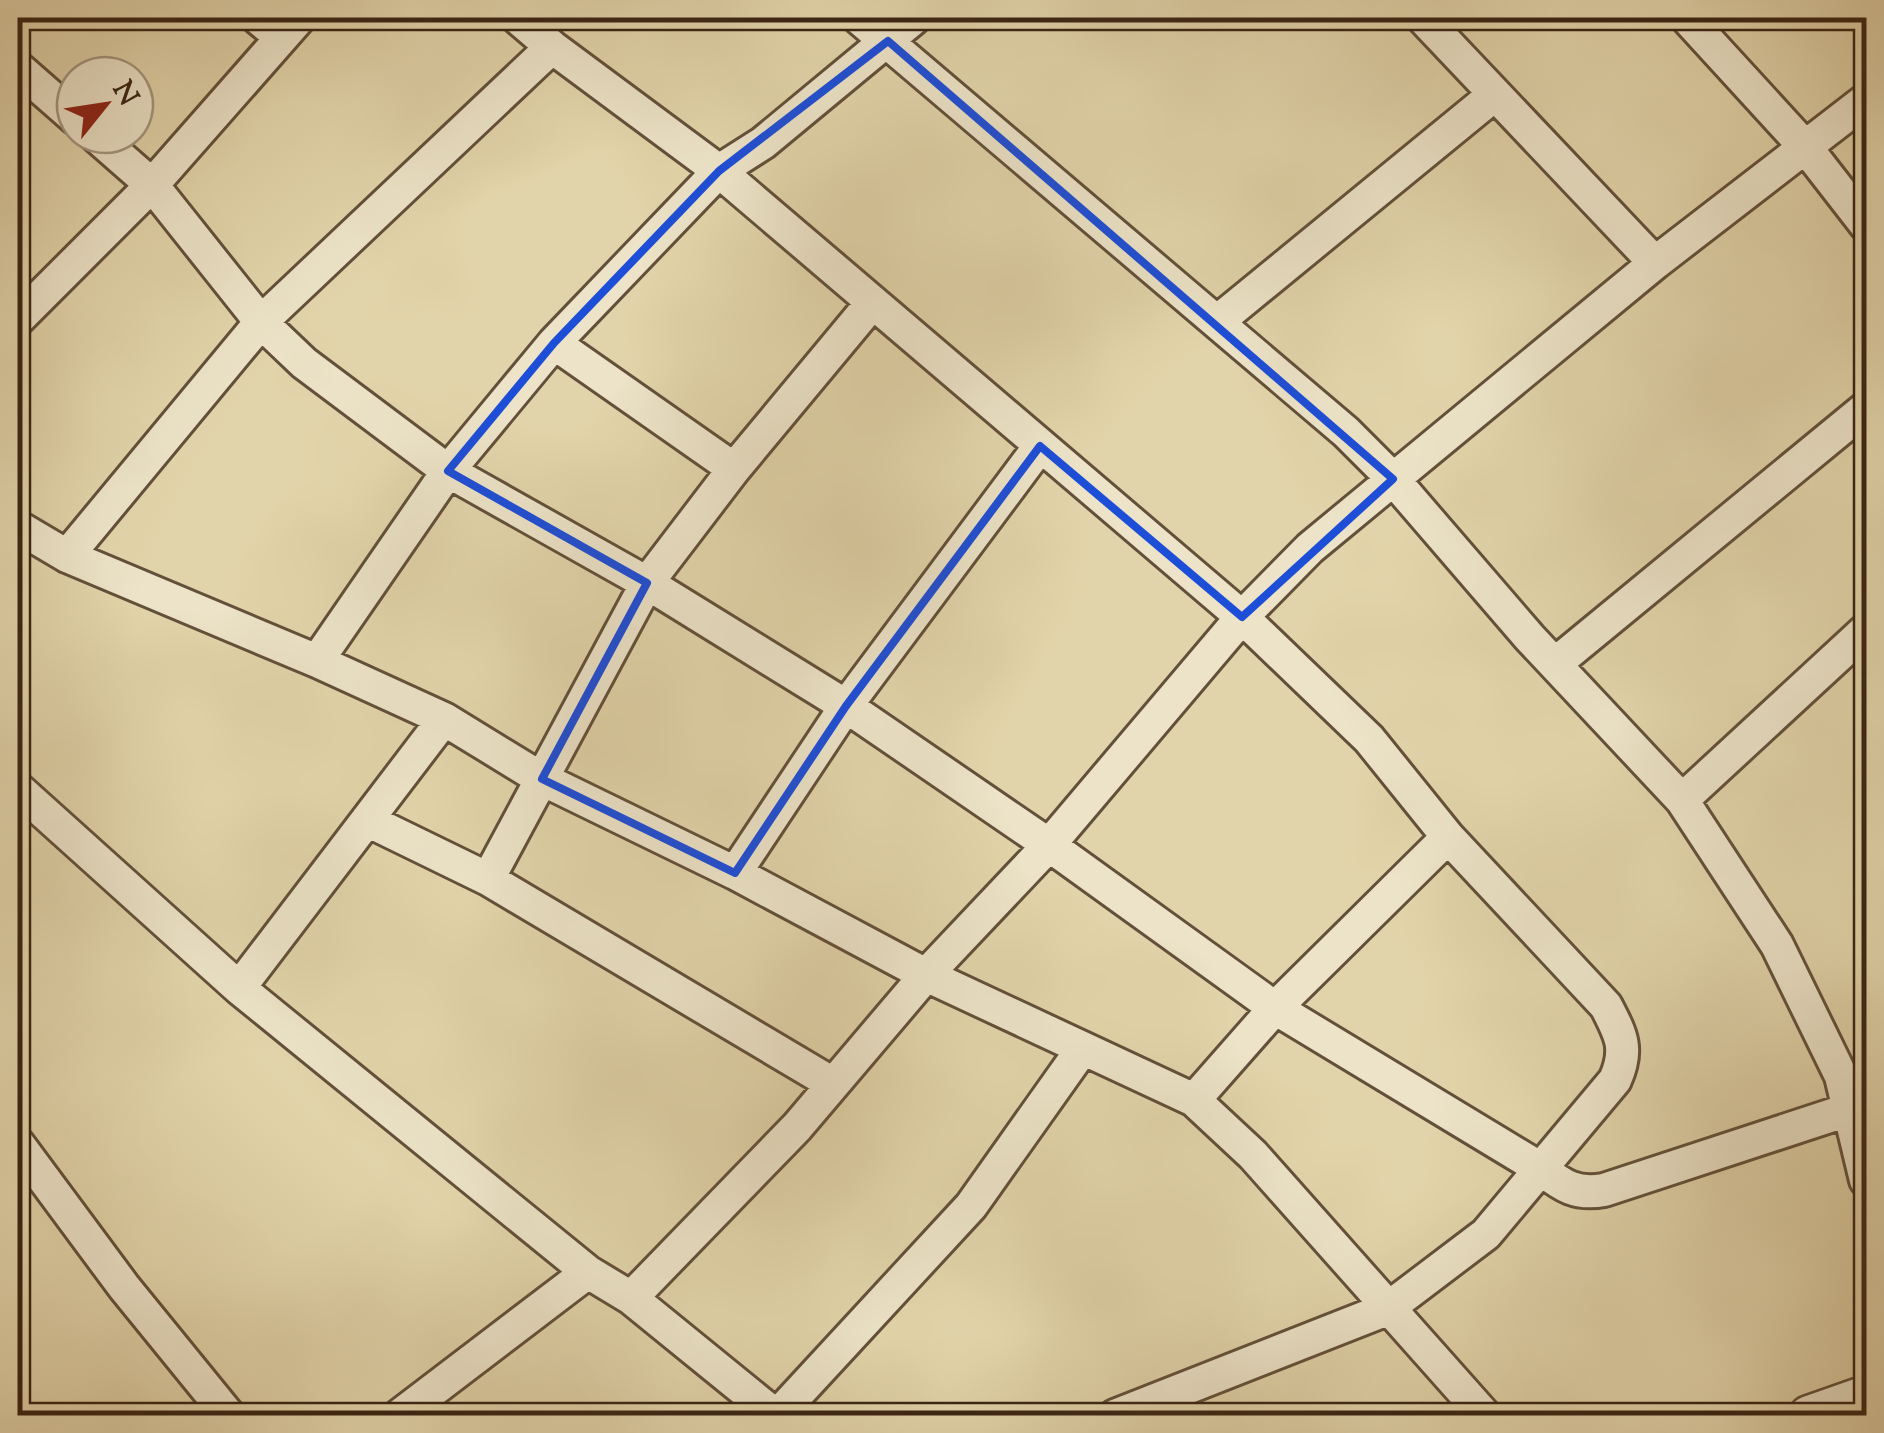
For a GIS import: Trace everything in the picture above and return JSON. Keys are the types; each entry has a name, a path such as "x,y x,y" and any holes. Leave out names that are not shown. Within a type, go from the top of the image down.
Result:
{"street":[{"path":"518,18 718,171 1242,617 1369,739 1448,837 1606,1006 1620,1033 1624,1059 1615,1080 1486,1234 1387,1309 1115,1416"},
{"path":"859,18 1346,432 1393,479 1555,664 1682,800 1778,945 1842,1076 1857,1107 1866,1180"},
{"path":"317,661 448,471 554,343 718,171 763,143 914,18"},
{"path":"1423,18 1655,263"},
{"path":"1687,18 1807,149 1866,224"},
{"path":"18,319 152,185 279,24"},
{"path":"67,556 261,322 552,46"},
{"path":"18,68 55,100"},
{"path":"1216,322 1494,95"},
{"path":"631,1298 797,1127 926,974 1049,845 1242,617 1310,548 1655,263 1866,100"},
{"path":"118,155 152,185 261,322 304,363 448,471 647,584 846,706 1049,845 1274,1008 1567,1188 1583,1194 1604,1190 1857,1107"},
{"path":"488,879 647,584 734,469 872,303"},
{"path":"554,343 734,469"},
{"path":"1555,664 1866,408"},
{"path":"735,873 846,706 1040,446"},
{"path":"18,527 67,556 444,719 542,779 735,873 926,974 1194,1100 1253,1156 1485,1416"},
{"path":"1682,800 1865,635"},
{"path":"238,988 444,719"},
{"path":"18,789 238,988 588,1272 631,1298 777,1416 972,1206 1083,1048"},
{"path":"367,820 488,879 834,1084"},
{"path":"1194,1100 1274,1008 1448,837"},
{"path":"18,1144 124,1286 229,1416"},
{"path":"401,1415 588,1272"},
{"path":"1810,1416 1866,1396"}],"highlighted area":[{"path":"888,41 1393,479 1242,617 1040,446 846,706 735,873 542,779 647,583 448,471 554,343 719,171"}]}
